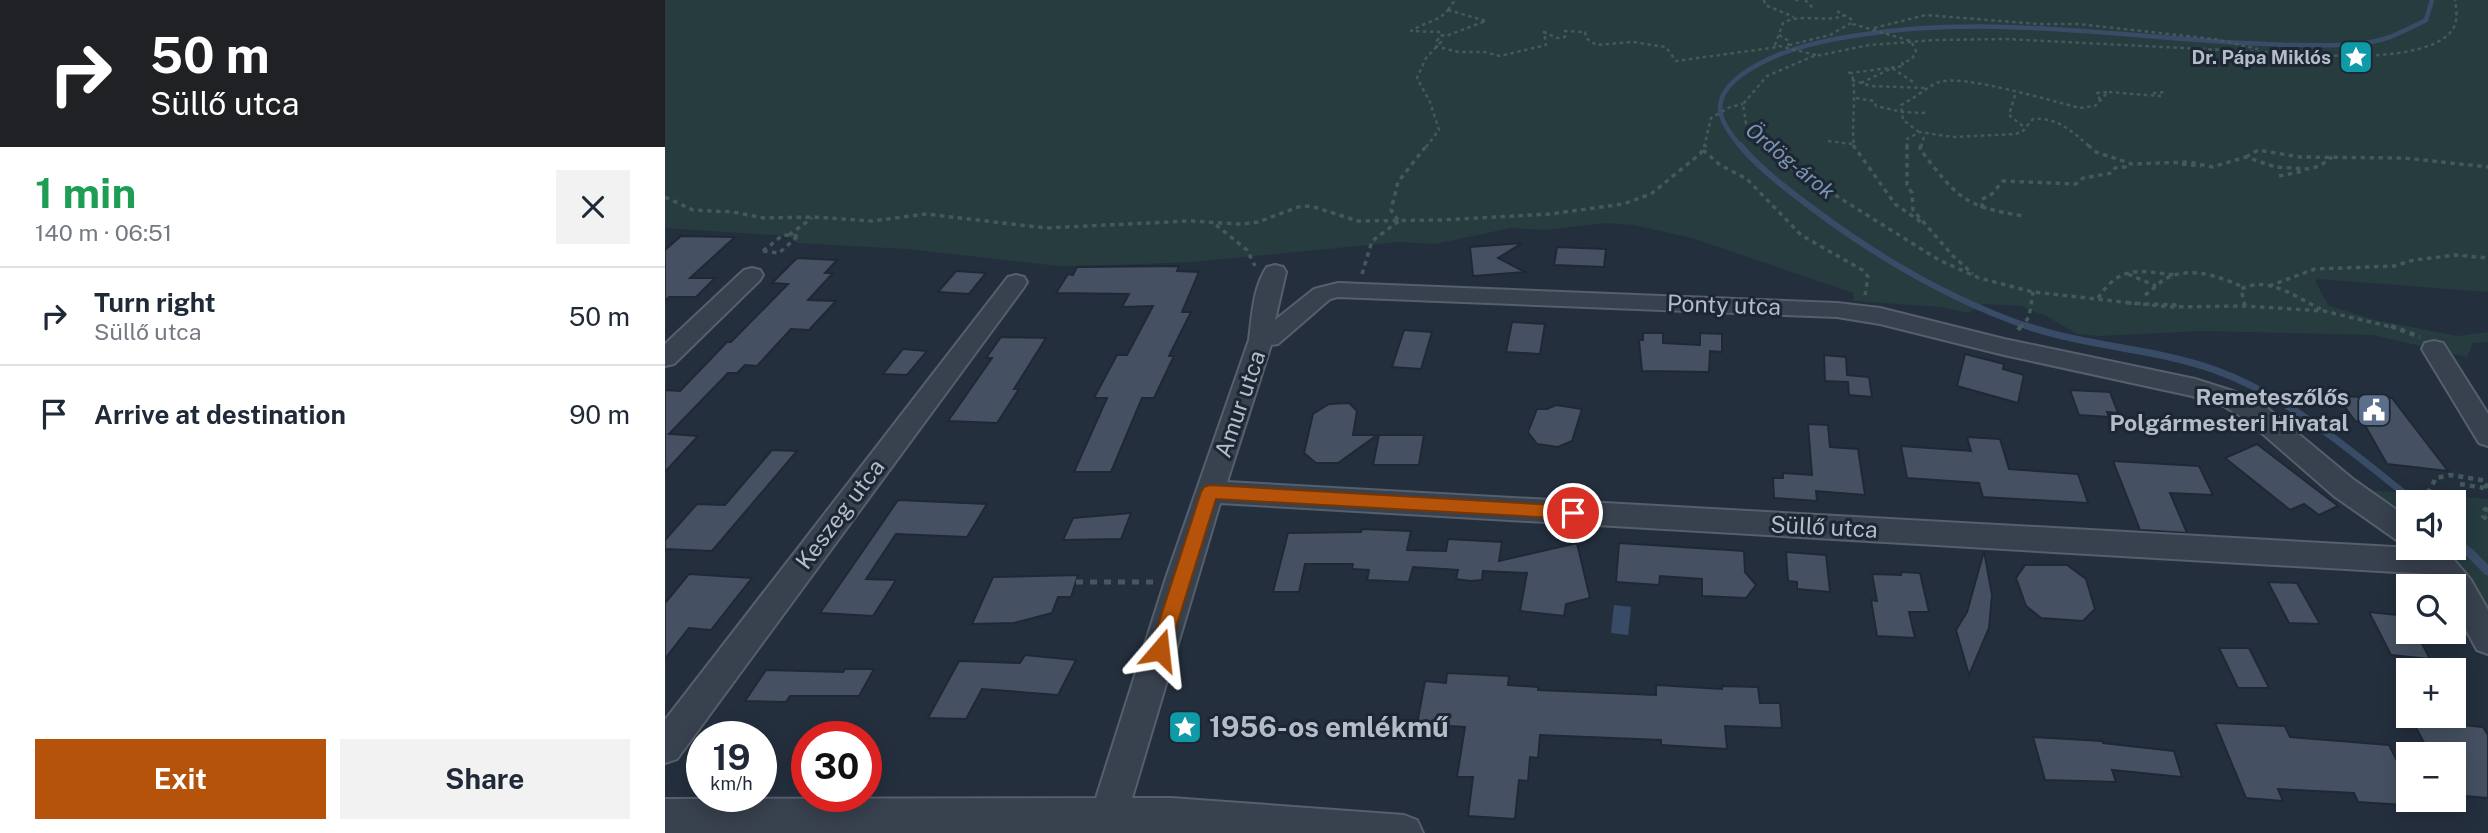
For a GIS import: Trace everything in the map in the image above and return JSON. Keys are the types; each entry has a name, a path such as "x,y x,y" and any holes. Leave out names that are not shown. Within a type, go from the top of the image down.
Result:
{"street":[{"name":"Amur utca","path":"1109,815 1210,492 1261,340 1265,302 1275,272"},
{"path":"665,358 752,275"},
{"name":"Keszeg utca","path":"665,747 1016,282"},
{"name":"Ponty utca","path":"1261,340 1269,338 1322,294 1338,290 1865,313 2004,347 2219,394 2244,406 2314,465 2396,524"},
{"path":"2434,349 2488,436"},
{"name":"Süllő utca","path":"1210,492 2396,553"},
{"path":"2436,560 2460,589 2488,640"},
{"path":"665,817 1171,816 1404,833"}],"path":[{"path":"1441,35 1442,32 1411,30 1425,22 1443,17 1455,0"},
{"path":"1764,0 1765,5 1795,18 1817,21 1845,15"},
{"path":"1805,0 1813,8"},
{"path":"665,197 693,210 733,212 764,219 813,217 872,220 926,214 1046,228 1189,221 1243,224 1311,206 1358,220 1550,214 1623,204 1644,198 1660,188 1703,150 1708,139 1711,118 1730,107 1742,104 1753,88 1774,73 1817,56 1846,49 1911,41 1997,38 2368,57 2410,50 2438,41 2449,33 2456,16 2455,0"},
{"path":"1399,220 1391,210 1396,185 1439,130 1430,102 1417,78 1419,68 1434,46 1441,42 1437,41 1441,35 1486,21 1446,10"},
{"path":"1837,11 1851,19 1851,23"},
{"path":"1874,28 1926,15 2038,24 2050,21 2082,27 2104,26 2119,30 2214,39 2269,51"},
{"path":"1778,47 1775,42 1784,20 1795,18"},
{"path":"1785,49 1789,44 1812,37 1835,35 1851,23 1911,41 1916,51 1915,56 1903,62 1904,66 1850,73 1855,83 1856,98 1851,144"},
{"path":"1434,46 1458,52 1484,52 1500,56 1546,45 1544,32 1557,38 1565,37 1565,31 1585,33 1586,38 1596,45 1633,42 1666,47 1676,61 1778,47 1817,56"},
{"path":"1779,35 1788,39 1789,44"},
{"path":"1855,83 1892,68"},
{"path":"1892,68 1917,84 1929,88"},
{"path":"1923,133 1903,120 1901,105 1945,81 1975,84 2080,108 2091,108 2108,92"},
{"path":"1855,83 1869,87 1917,84"},
{"path":"2149,94 2166,92"},
{"path":"2100,100 2097,93 2161,96"},
{"path":"2015,95 2009,115 2024,127"},
{"path":"1856,98 1874,101 1881,108 1925,113"},
{"path":"2014,102 2032,98"},
{"path":"1742,104 1746,124 1766,152 1885,224 1938,260 1979,278 2032,292 2119,301 2141,307 2164,303 2192,308 2245,306 2333,312"},
{"path":"1921,222 1912,207 1912,193 1907,185 1907,139 1923,133 1952,136 2015,135 2022,132 2033,118 2046,118 2069,128 2098,153 2125,163 2214,167 2232,159 2246,157 2258,150 2300,157 2404,158 2488,167"},
{"path":"1920,149 1923,133"},
{"path":"1828,141 1851,144 1870,162 1878,185 1887,198 1935,233 1953,256 1979,278"},
{"path":"1907,147 1920,149 1955,195 1982,208 2024,216"},
{"path":"1703,150 1720,164 1747,179 1801,236 1864,271 1868,277 1865,313"},
{"path":"2246,157 2275,167 2308,169"},
{"path":"2279,176 2319,167 2332,157"},
{"path":"1982,208 1982,199 1990,195 2003,181 2076,184 2083,178 2112,173 2115,168 2125,167 2125,163"},
{"path":"789,235 798,236 779,253 763,251 813,217"},
{"path":"1363,292 1361,281 1372,241 1399,220"},
{"path":"1216,224 1247,250 1255,266 1245,299 1265,302"},
{"path":"1232,238 1231,232 1243,224"},
{"path":"2097,299 2110,280 2143,270 2176,275 2204,274 2243,287 2269,286 2315,269 2394,266 2413,260 2456,255 2488,258"},
{"path":"2128,274 2156,286"},
{"path":"2145,295 2176,275"},
{"path":"2269,286 2333,312 2409,331 2434,349"},
{"path":"2243,287 2240,292 2245,306"},
{"path":"2021,327 2027,321 2032,308 2032,292"},
{"path":"2428,490 2432,482 2442,476 2461,476 2487,486"},
{"path":"2461,485 2487,486"},
{"path":"2487,509 2483,516 2488,521"},
{"path":"1076,582 1125,583"}],"green space":[{"path":"665,0 2488,0 2488,292 2318,279 2315,281 2329,306 2375,320 2457,336 2488,332 2488,342 2473,343 2467,357 2373,335 2202,331 2100,336 2077,334 2046,316 2021,306 1984,304 1968,313 1941,307 1854,301 1853,293 1692,238 1634,225 1605,223 1545,230 1510,228 1436,244 1399,242 1193,262 1059,266 907,249 797,243 789,236 665,228"},
{"path":"2368,490 2396,492 2396,511"},
{"path":"2466,497 2488,499 2488,609 2457,560 2466,560"}],"water":[{"path":"1614,605 1631,607 1628,635 1611,633"}],"building":[{"path":"681,236 735,237 690,278 715,278 696,297 669,297 665,301 665,250"},
{"path":"1522,243 1498,258 1525,272 1473,276 1470,247"},
{"path":"1557,247 1606,249 1604,267 1554,265"},
{"path":"797,258 837,260 825,273 833,273 808,300 836,301 809,330 791,329 757,366 745,365 737,373 728,373 669,434 698,436 665,472 665,390 680,391 727,342 731,342 788,284 772,283"},
{"path":"1179,266 1177,271 1199,272 1182,312 1191,312 1169,356 1174,356 1154,398 1142,398 1111,472 1074,472 1107,398 1094,398 1117,355 1127,355 1153,306 1122,307 1129,294 1056,293 1068,274 1073,275 1077,267"},
{"path":"956,271 986,273 969,294 938,292"},
{"path":"1512,322 1545,324 1540,354 1506,352"},
{"path":"1404,330 1432,332 1421,369 1392,367"},
{"path":"1643,333 1663,333 1663,343 1700,345 1700,333 1722,334 1722,352 1710,351 1709,372 1642,371 1639,340 1643,340"},
{"path":"1001,337 1046,338 1014,389 1019,389 997,423 948,421 992,358 986,358"},
{"path":"903,349 927,351 907,375 883,374"},
{"path":"1965,354 2004,364 2003,369 2024,375 2018,403 1957,386"},
{"path":"1824,355 1846,357 1847,375 1869,377 1872,397 1849,395 1848,382 1825,381"},
{"path":"2070,390 2110,392 2118,413 2107,412 2109,417 2079,415"},
{"path":"2337,396 2392,398 2448,471 2387,464 2363,422 2355,421"},
{"path":"1349,403 1357,411 1353,435 1377,435 1338,463 1316,463 1304,453 1313,414 1329,404"},
{"path":"1556,405 1582,409 1572,441 1558,447 1537,444 1528,432 1537,409"},
{"path":"1808,424 1828,425 1830,447 1858,449 1865,495 1816,491 1817,501 1774,498 1773,478 1783,478 1783,473 1812,475"},
{"path":"1379,435 1424,435 1419,465 1373,465"},
{"path":"1967,437 2000,439 2009,469 2078,474 2088,503 1983,497 1979,483 1907,478 1901,446 1971,451"},
{"path":"2257,444 2338,506 2319,515 2304,504 2290,510 2225,458"},
{"path":"772,450 797,451 712,551 665,549 665,540 697,504 725,505"},
{"path":"2113,461 2199,466 2213,495 2170,493 2187,533 2140,530"},
{"path":"898,500 987,504 967,537 896,534 866,579 896,580 873,616 820,613"},
{"path":"1131,513 1121,539 1063,540 1073,518"},
{"path":"1362,529 1411,531 1407,550 1446,551 1448,539 1502,542 1499,561 1577,543 1590,598 1566,604 1564,616 1520,611 1527,573 1483,571 1482,580 1470,581 1456,579 1458,570 1413,567 1409,582 1367,580 1369,570 1352,569 1353,564 1305,564 1299,592 1273,592 1288,533 1361,532"},
{"path":"1619,543 1744,551 1745,572 1756,585 1746,598 1702,596 1702,579 1660,576 1659,585 1616,582"},
{"path":"1984,551 1992,595 1989,628 1969,675 1956,630 1967,612"},
{"path":"1786,552 1826,555 1830,592 1797,589 1797,582 1788,581"},
{"path":"2025,565 2067,565 2086,579 2095,609 2083,621 2041,618 2026,606 2016,578"},
{"path":"1901,572 1920,573 1929,612 1909,612 1915,638 1877,636 1871,600 1877,601 1872,574 1901,575"},
{"path":"689,574 752,578 711,630 689,628 665,659 665,603"},
{"path":"1078,575 1071,597 1058,597 1052,613 1014,623 972,624 993,577"},
{"path":"2268,582 2297,583 2320,624 2289,623"},
{"path":"2369,612 2396,615 2396,644 2422,644 2429,658 2391,655"},
{"path":"2219,648 2249,648 2269,688 2238,688"},
{"path":"1025,655 1076,660 1058,695 982,689 966,719 928,718 959,661 1020,663"},
{"path":"845,669 874,669 859,696 790,696 786,702 745,701 766,670 843,672"},
{"path":"1447,673 1509,676 1508,685 1538,687 1538,690 1656,695 1656,685 1722,689 1722,686 1758,687 1760,703 1780,703 1782,728 1725,726 1727,749 1661,745 1661,740 1540,735 1538,758 1530,757 1528,781 1519,780 1515,819 1468,816 1473,777 1457,777 1465,727 1417,724 1425,681 1446,683"},
{"path":"2215,723 2285,726 2290,737 2389,745 2396,759 2396,804 2358,802 2354,793 2278,789 2283,801 2246,798"},
{"path":"2483,727 2488,735 2488,798 2466,796 2466,742 2424,742 2416,728"},
{"path":"2033,737 2102,741 2174,751 2182,777 2112,770 2116,782 2045,780"}],"waterway":[{"name":"Ördög-árok","path":"1741,147 1727,128 1720,111 1720,103 1730,85 1767,60 1828,40 1919,28 1980,27 2040,28 2220,42 2341,45 2366,43 2404,31 2426,20 2432,0"},
{"name":"Ördög-árok","path":"1740,145 1793,194 1890,261 1945,292 2032,328"},
{"name":"Ördög-árok","path":"2027,326 2074,339 2192,363 2243,381 2320,428 2400,490"},
{"name":"Ördög-árok","path":"2466,549 2488,571"}],"place":[{"name":"Dr. Pápa Miklós","path":"2356,57"},
{"name":"Remeteszőlős Polgármesteri Hivatal","path":"2374,410"},
{"name":"1956-os emlékmű","path":"1185,727"}],"route":[{"path":"1160,650 1210,492 1573,513"}]}
